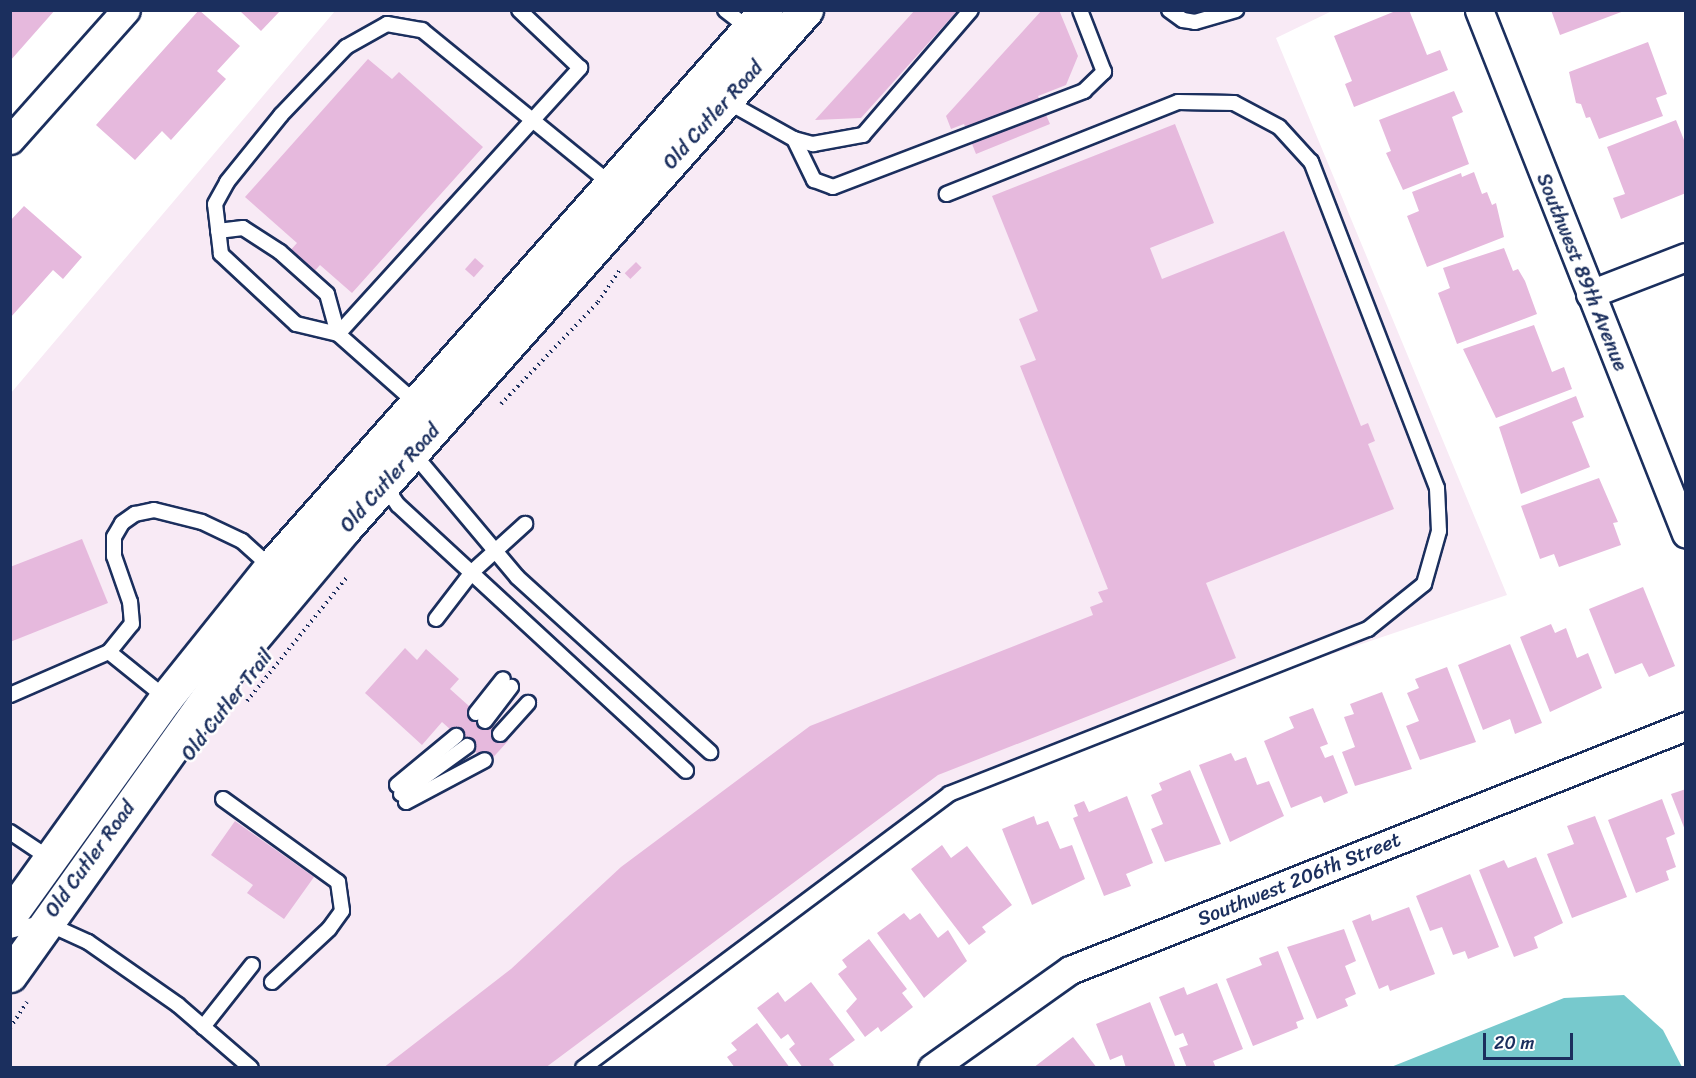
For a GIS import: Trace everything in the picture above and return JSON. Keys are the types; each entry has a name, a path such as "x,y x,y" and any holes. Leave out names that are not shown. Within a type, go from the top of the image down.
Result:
{"main road":[{"name":"Old Cutler Road","path":"10,975 44,922 235,659 344,529 413,453 622,194 714,90 753,25 807,10"},
{"name":"Old Cutler Road","path":"13,910 166,698 271,567 416,403 622,194"},
{"path":"385,486 381,472 395,447 394,427"},
{"path":"166,698 192,718"}],"street":[{"path":"10,140 126,10"},
{"name":"Southwest 89th Avenue","path":"1479,10 1686,534"},
{"path":"1590,294 1686,257"},
{"name":"Southwest 206th Street","path":"932,1068 1022,1000 1070,970 1686,726"}],"lane":[{"path":"338,334 531,118 580,68 519,10"},
{"path":"714,90 794,139 813,144 863,135 970,10"},
{"path":"794,139 814,180 833,187 1084,91 1104,72 1080,10"},
{"path":"1169,10 1184,20 1195,22 1236,10"},
{"path":"416,403 338,334 296,324 221,254 215,204 227,182 281,115 346,47 387,24 422,30 622,194"},
{"path":"583,1068 949,794 1368,630 1424,584 1439,531 1437,488 1311,162 1279,127 1234,103 1178,102 947,194"},
{"path":"218,231 243,228 280,252 327,294 338,334"},
{"path":"413,453 517,577 710,752"},
{"path":"385,486 398,505 686,771"},
{"path":"10,695 109,652 132,624 129,603 114,556 114,537 122,523 135,514 154,510 202,522 242,541 271,567"},
{"path":"436,619 472,572 525,524"},
{"path":"109,652 166,698"},
{"path":"481,717 507,683"},
{"path":"500,734 528,703"},
{"path":"401,794 456,736"},
{"path":"401,794 467,746"},
{"path":"401,794 484,760"},
{"path":"222,799 330,873 340,891 342,911 329,929 272,982"},
{"path":"10,832 50,858"},
{"path":"13,910 88,942 203,1027 251,1068"},
{"path":"203,1027 252,965"}],"path":[{"name":"Old Cutler Trail","path":"242,708 344,584 354,565"}],"shaded area":[{"path":"335,11 1332,11 1276,38 1507,595 952,782 570,1067 11,1068 11,393"}],"water":[{"path":"1624,995 1663,1030 1682,1067 1391,1067 1564,998"}],"building":[{"path":"10,10 55,10 10,61"},
{"path":"199,10 240,46 217,71 226,79 171,140 162,131 135,160 96,125"},
{"path":"239,10 281,10 261,31"},
{"path":"915,10 958,10 861,118 815,120"},
{"path":"1042,10 1059,10 1078,56 1066,85 1038,96 1050,124 976,154 964,124 951,129 946,116"},
{"path":"1398,10 1409,10 1427,55 1440,50 1448,70 1354,107 1345,84 1352,81 1334,36"},
{"path":"1551,10 1624,10 1624,11 1560,35"},
{"path":"1648,42 1667,94 1656,98 1663,116 1599,139 1590,117 1586,118 1581,104 1576,103 1569,72"},
{"path":"368,59 392,79 399,72 483,147 352,293 320,265 303,284 279,263 297,243 245,197"},
{"path":"1454,91 1463,112 1452,117 1469,164 1403,190 1386,153 1391,151 1379,120"},
{"path":"1676,120 1686,145 1686,193 1621,219 1613,198 1625,194 1607,147"},
{"path":"1175,124 1214,223 1150,248 1162,279 1284,231 1361,426 1368,423 1375,441 1368,444 1394,509 1206,583 1236,658 938,775 545,1068 383,1068 511,969 621,867 810,726 1093,615 1090,607 1103,602 1098,592 1108,589 1020,366 1036,360 1019,319 1038,311 992,196"},
{"path":"1474,172 1482,194 1487,192 1492,205 1496,203 1504,237 1427,267 1407,216 1419,211 1412,192 1461,173 1462,177"},
{"path":"24,206 82,257 63,279 53,270 10,318 10,221"},
{"path":"1504,248 1513,271 1518,269 1525,281 1537,314 1457,344 1438,293 1450,288 1443,268"},
{"path":"475,258 484,266 474,277 465,269"},
{"path":"636,262 642,268 630,279 625,273"},
{"path":"1534,325 1552,372 1564,367 1572,389 1496,418 1463,349"},
{"path":"1576,396 1584,417 1572,422 1590,467 1521,494 1499,427"},
{"path":"1599,478 1618,522 1613,523 1621,545 1559,567 1554,554 1540,559 1521,506"},
{"path":"82,539 108,603 10,642 10,567"},
{"path":"1643,587 1675,666 1649,677 1642,663 1615,674 1589,609"},
{"path":"1551,624 1555,633 1566,628 1577,658 1588,653 1602,688 1550,712 1520,637"},
{"path":"1510,644 1542,723 1515,734 1510,719 1483,730 1458,665"},
{"path":"405,648 417,660 426,649 459,679 450,689 508,741 488,763 442,722 422,745 365,693"},
{"path":"1447,667 1476,742 1420,760 1406,726 1419,721 1407,693 1419,688 1415,679"},
{"path":"1382,692 1412,769 1355,786 1342,752 1355,747 1344,717 1354,714 1350,704"},
{"path":"1313,708 1328,744 1320,747 1325,758 1333,755 1348,793 1324,803 1321,796 1291,808 1264,741 1294,728 1289,717"},
{"path":"1231,753 1235,761 1246,757 1257,785 1269,781 1284,816 1230,842 1199,765"},
{"path":"1190,770 1221,844 1165,862 1151,829 1163,824 1151,795 1162,790 1159,783"},
{"path":"1686,789 1686,830 1685,830 1671,794"},
{"path":"1127,796 1153,863 1126,874 1131,886 1104,896 1073,818 1078,816 1074,805 1084,801 1089,812"},
{"path":"1662,799 1675,834 1666,838 1676,867 1666,871 1669,880 1636,893 1608,820"},
{"path":"1034,816 1037,825 1048,821 1060,849 1072,845 1085,879 1032,905 1002,829"},
{"path":"1595,816 1627,897 1572,918 1547,854 1574,844 1567,826"},
{"path":"235,821 314,877 284,919 247,893 253,885 211,855"},
{"path":"942,845 951,858 967,846 1012,905 982,927 986,932 969,945 911,869"},
{"path":"1536,857 1563,923 1534,937 1538,948 1514,957 1479,870 1504,860 1508,868"},
{"path":"1470,874 1499,947 1468,959 1465,951 1453,955 1442,927 1430,931 1416,896"},
{"path":"1409,907 1435,974 1390,991 1388,985 1379,989 1352,921 1370,914 1372,921"},
{"path":"904,913 910,920 920,913 938,938 948,930 967,961 924,998 877,933"},
{"path":"1344,929 1356,961 1345,966 1356,994 1345,999 1348,1006 1317,1019 1287,947"},
{"path":"869,939 907,989 902,993 913,1007 881,1032 878,1027 865,1037 846,1011 857,999 838,974 847,967 842,960"},
{"path":"1278,951 1304,1019 1296,1022 1298,1028 1253,1046 1226,979 1262,965 1259,958"},
{"path":"811,982 855,1040 829,1059 834,1065 831,1068 803,1068 789,1049 795,1044 788,1034 781,1039 757,1008 778,992 785,1002"},
{"path":"1217,983 1243,1049 1213,1061 1216,1068 1187,1068 1179,1048 1188,1045 1183,1033 1175,1036 1159,997 1184,987 1187,995"},
{"path":"1150,1002 1176,1068 1126,1068 1122,1055 1110,1060 1096,1024"},
{"path":"757,1023 790,1068 735,1068 727,1057 737,1050 731,1043"},
{"path":"1073,1037 1097,1068 1033,1068"}]}
